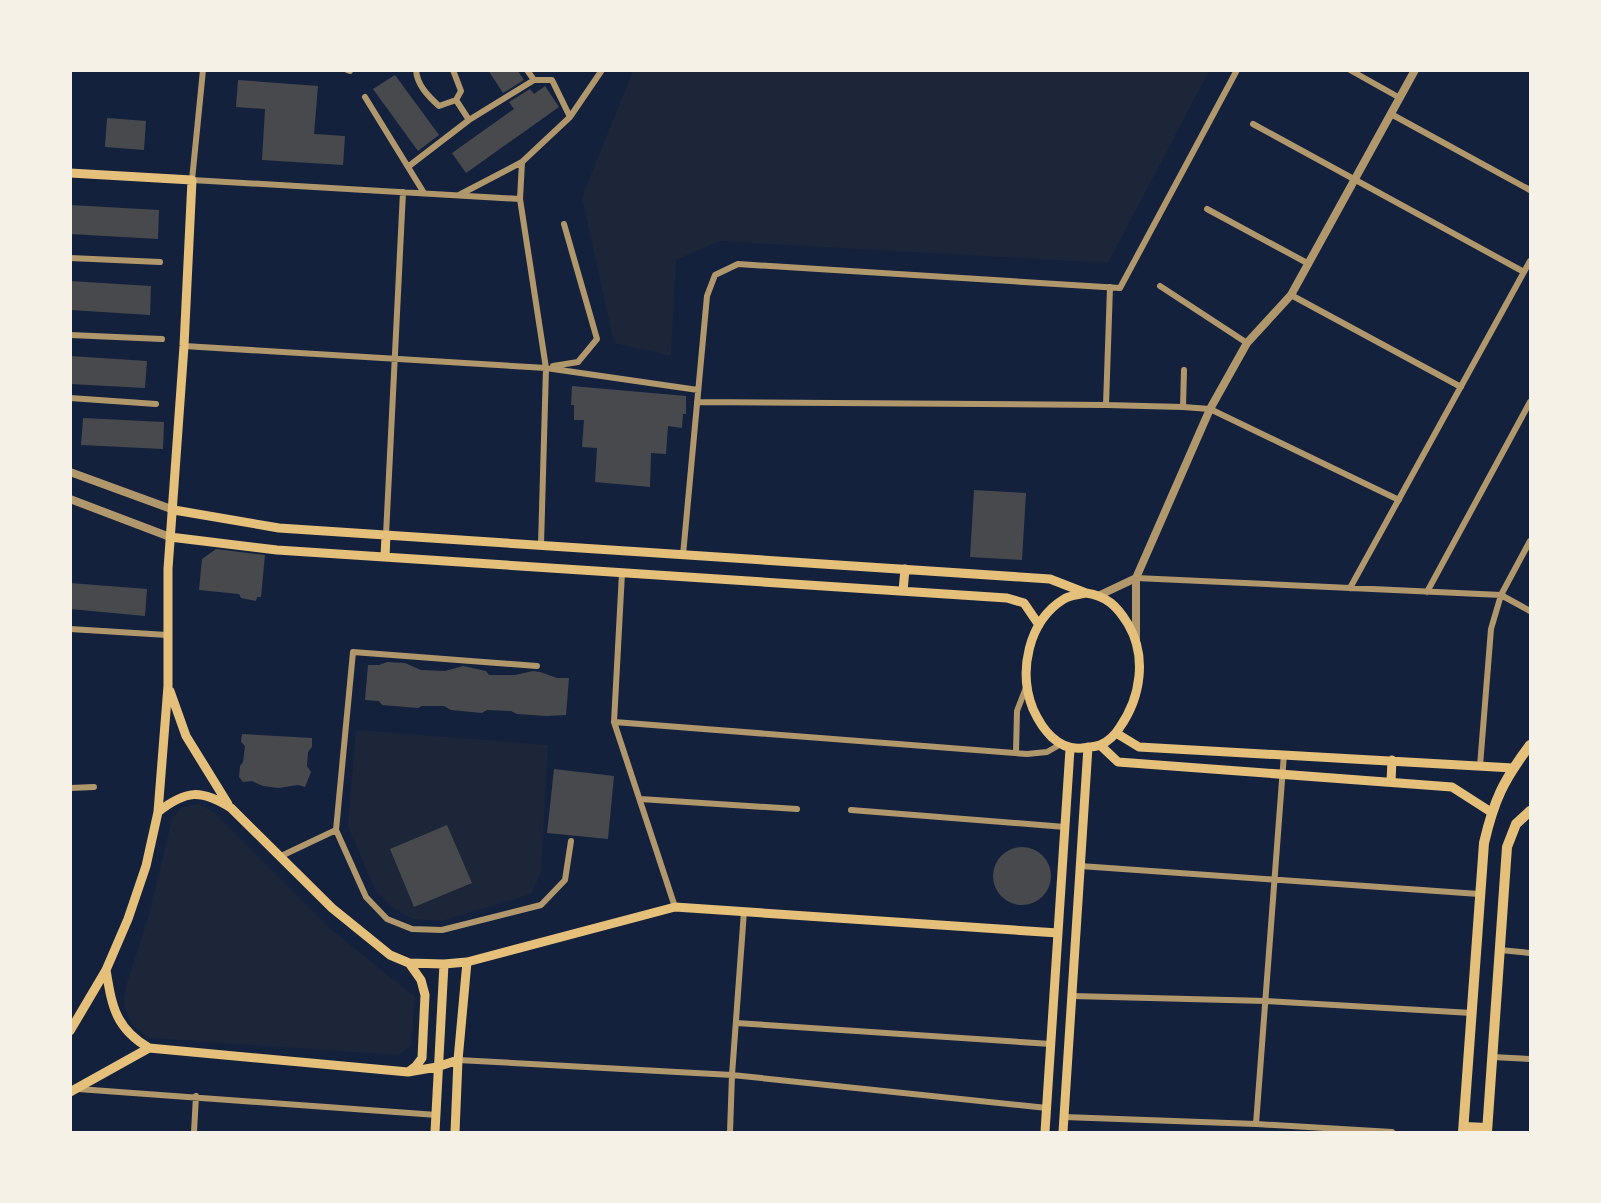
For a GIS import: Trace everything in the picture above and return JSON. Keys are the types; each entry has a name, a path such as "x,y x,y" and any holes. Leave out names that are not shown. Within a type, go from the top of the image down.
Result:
{"main road":[{"path":"70,172 192,180 174,510 170,537 168,686 159,812 128,919 106,970 70,1031"},
{"path":"174,510 279,528 1050,579 1086,593 1100,595 1120,612 1136,643 1139,658 1138,688 1134,703 1116,733 1100,745 1070,749 1060,744 1046,731 1036,715 1027,684 1028,655 1032,639 1050,609 1066,597 1086,593"},
{"path":"385,557 387,535"},
{"path":"170,537 277,550 1007,598 1024,603 1039,625"},
{"path":"903,591 905,569"},
{"path":"168,686 186,736 231,808 332,908 390,955 409,963 467,962 675,907 1058,933"},
{"path":"1116,733 1139,747 1513,768"},
{"path":"1100,745 1118,762 1452,787 1491,812"},
{"path":"1530,745 1503,782 1491,812 1484,843 1463,1130 1487,1130 1507,847 1516,824 1530,811"},
{"path":"1063,1132 1088,747"},
{"path":"1045,1132 1070,749"},
{"path":"1391,782 1392,760"},
{"path":"159,812 174,799 194,794 214,797 231,808"},
{"path":"454,1132 467,962"},
{"path":"408,1072 422,1058 425,995 421,980 409,963"},
{"path":"435,1132 444,964"},
{"path":"106,970 111,1002 120,1023 136,1041 149,1048 408,1072 437,1067 458,1060"},
{"path":"73,1090 149,1048"}],"street":[{"path":"203,70 192,180 520,199"},
{"path":"416,70 416,78 427,95 439,106 456,100 461,91 453,70"},
{"path":"527,70 534,80"},
{"path":"458,195 522,162 570,117 602,70"},
{"path":"683,555 707,296 715,275 738,264 1120,288 1237,70"},
{"path":"1350,70 1400,98"},
{"path":"1136,643 1136,578 1210,409 1247,343 1292,295 1415,70"},
{"path":"409,166 469,120 534,80 552,80 570,117"},
{"path":"365,97 424,193"},
{"path":"456,100 469,120"},
{"path":"1391,114 1530,190"},
{"path":"1253,124 1524,272"},
{"path":"522,162 520,199 546,368 541,545"},
{"path":"387,535 403,192"},
{"path":"1207,209 1309,264"},
{"path":"546,368 578,362 597,339 564,224"},
{"path":"70,258 160,262"},
{"path":"1350,588 1530,261"},
{"path":"1160,286 1247,343"},
{"path":"1106,405 1110,287"},
{"path":"1292,295 1461,387"},
{"path":"70,334 162,339"},
{"path":"184,346 546,368 698,390"},
{"path":"1183,407 1184,370"},
{"path":"70,398 156,404"},
{"path":"697,402 1106,405 1210,409 1399,500"},
{"path":"1427,592 1530,402"},
{"path":"70,472 174,510"},
{"path":"70,499 170,537"},
{"path":"1480,766 1491,630 1501,595 1530,541"},
{"path":"622,573 614,722 675,907"},
{"path":"1100,595 1136,578 1501,595 1530,611"},
{"path":"70,629 167,635"},
{"path":"537,666 353,652 336,830 366,897 387,919 412,929 442,930 541,905 565,880 571,841"},
{"path":"1016,752 1017,711 1027,684"},
{"path":"614,722 1039,754 1060,744"},
{"path":"1256,1124 1284,754"},
{"path":"70,788 94,787"},
{"path":"640,799 797,808"},
{"path":"851,810 1065,827"},
{"path":"279,857 336,830"},
{"path":"1080,866 1479,894"},
{"path":"730,1132 744,911"},
{"path":"1500,950 1530,953"},
{"path":"1072,996 1266,1001 1472,1013"},
{"path":"736,1023 1051,1044"},
{"path":"1492,1056 1530,1059"},
{"path":"458,1060 732,1075 1047,1108"},
{"path":"73,1090 196,1096 436,1115"},
{"path":"194,1132 196,1096"},
{"path":"1064,1117 1392,1132"}],"shaded area":[{"path":"633,70 1209,71 1108,263 720,241 676,260 671,356 614,343 582,197"},
{"path":"356,730 548,745 541,873 531,894 442,921 412,919 392,907 376,892 348,826"},
{"path":"199,804 215,813 332,930 415,997 411,1046 399,1055 149,1038 132,1025 124,1004 126,986 149,915 172,819 182,807"}],"building":[{"path":"488,70 517,70 524,80 503,93"},
{"path":"395,75 439,135 418,151 373,89"},
{"path":"238,80 318,86 314,134 345,136 343,165 262,160 265,109 236,107"},
{"path":"545,86 559,107 466,173 452,153 514,109 509,102 530,89 534,94"},
{"path":"107,118 146,121 144,150 105,147"},
{"path":"70,205 159,210 158,239 70,234"},
{"path":"70,281 151,286 150,315 70,310"},
{"path":"70,356 147,361 145,388 70,384"},
{"path":"572,386 686,396 686,414 683,414 682,428 668,426 666,454 651,453 650,487 595,482 597,448 582,447 584,420 574,420 574,405 571,405"},
{"path":"83,418 164,422 163,449 81,445"},
{"path":"974,490 1026,493 1022,560 970,557"},
{"path":"216,549 265,555 261,597 257,597 256,601 241,598 239,594 199,590 202,559"},
{"path":"70,583 147,589 145,616 70,609"},
{"path":"387,662 405,663 421,670 445,671 463,666 486,671 489,675 515,675 533,671 557,678 569,678 566,715 547,716 487,710 482,713 451,710 444,706 418,708 382,705 379,701 365,700 368,665"},
{"path":"242,734 312,738 307,766 311,772 305,787 298,785 278,788 263,786 252,781 243,782 239,777 245,746 241,742"},
{"path":"554,769 614,776 608,839 547,833"},
{"path":"447,825 472,883 414,907 390,849"},
{"path":"1022,847 1033,849 1046,860 1051,876 1049,887 1038,900 1022,905 1011,903 998,892 993,876 995,865 1006,852"}]}
